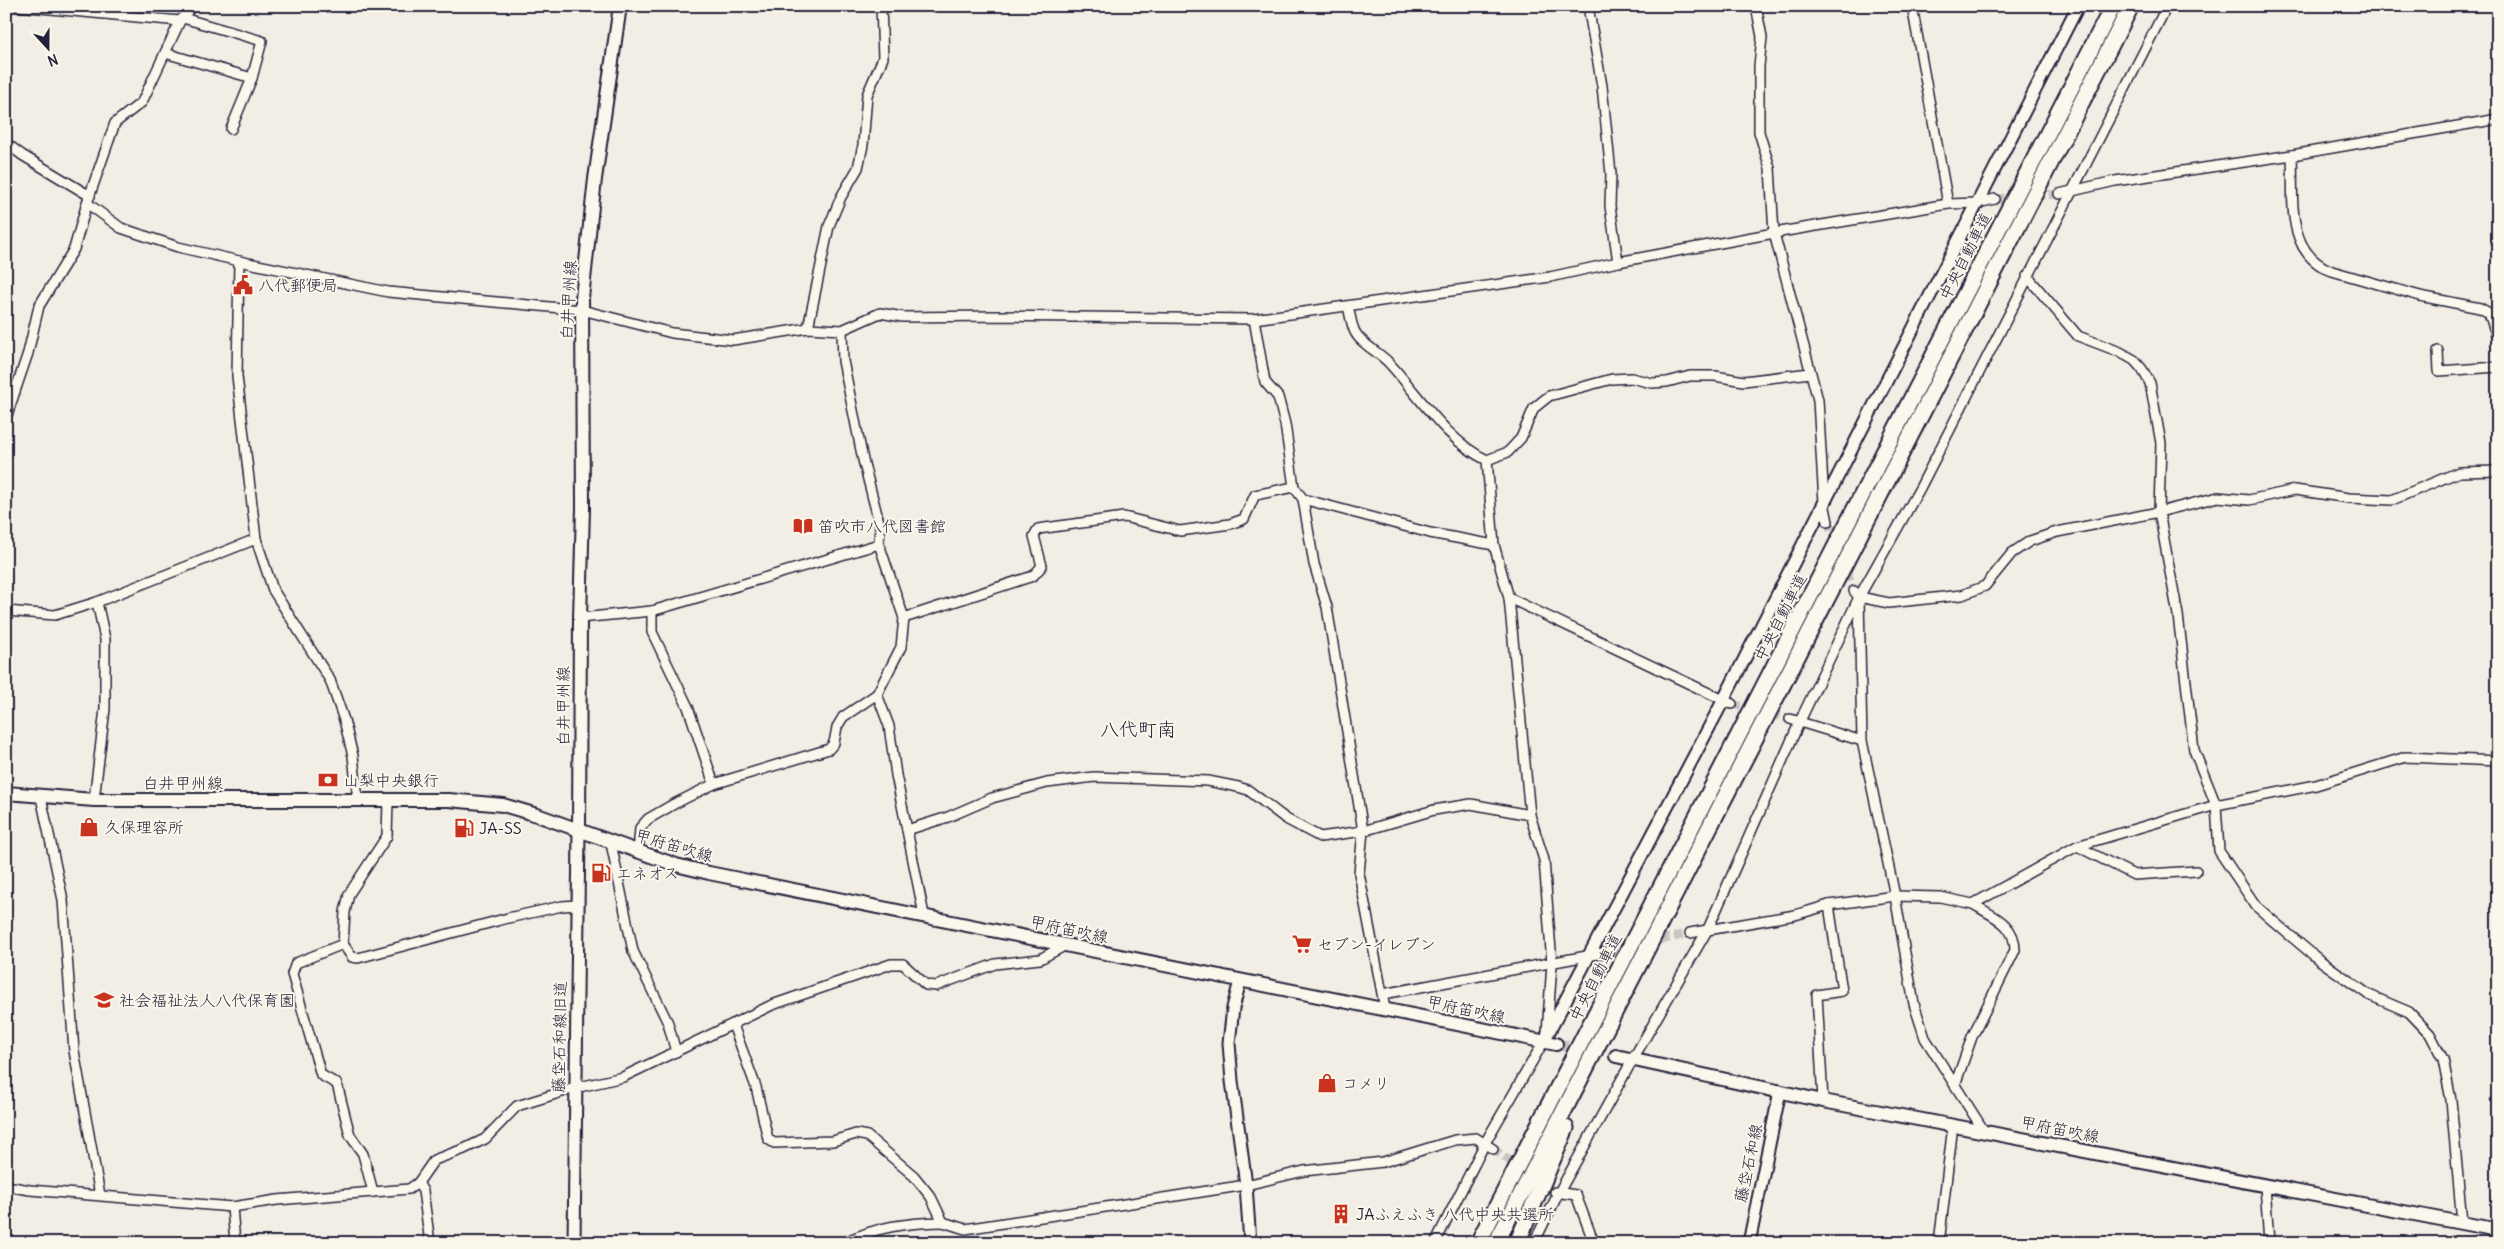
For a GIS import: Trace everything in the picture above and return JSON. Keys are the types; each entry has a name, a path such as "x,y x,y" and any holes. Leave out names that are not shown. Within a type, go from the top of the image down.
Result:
{"highway":[{"name":"中央自動車道","path":"1476,1243 1522,1158 2113,6"},
{"path":"1496,1243 2131,6"},
{"path":"1517,1243 1615,1014"}],"main road":[{"name":"白井甲州線","path":"6,793 94,800 449,800 503,805 537,815 578,831 583,508 582,310 595,179 620,6"},
{"name":"甲府笛吹線","path":"578,831 638,852 709,872 1240,981 1549,1040"},
{"name":"甲府笛吹線","path":"1616,1056 1823,1101 1953,1124 2498,1230"}],"street":[{"path":"18,6 181,19 262,41 252,78 231,129"},
{"path":"6,418 28,353 39,306 74,249 88,199 114,123 142,102 181,19 192,6"},
{"path":"808,328 829,226 841,197 858,168 863,145 867,95 882,58 881,6"},
{"path":"1588,6 1603,94 1611,174 1610,206 1618,262"},
{"path":"1756,6 1762,37 1759,66 1760,132 1770,168 1774,233 1818,400 1824,503 1828,522"},
{"path":"1912,6 1948,204"},
{"path":"1435,1243 1485,1143 1549,1040 1589,957 1728,703 1824,503 2078,6"},
{"path":"1534,1243 1555,1192 1708,929 1856,594 1920,488 2166,6"},
{"path":"165,53 252,78"},
{"path":"2059,194 2115,182 2292,155 2498,119"},
{"path":"6,143 88,199 121,228 178,247 388,292 582,310 672,333 733,340 808,328 842,330 880,313 902,317 996,316 1254,319 1550,277 1618,262 1774,233 1948,204 1978,203 1995,200"},
{"path":"2292,155 2295,231 2307,255 2321,267 2332,271 2420,296 2480,308 2490,313 2498,340"},
{"path":"239,261 237,376 256,539 274,590 330,680 344,720 353,756 358,800"},
{"path":"2027,276 2078,336 2120,352 2134,360 2150,383 2161,443 2159,512 2178,615 2194,750 2216,805 2219,852 2256,906 2318,959 2368,995 2409,1012 2430,1034 2443,1059 2451,1100 2462,1223"},
{"path":"1348,306 1356,333 1390,363 1401,379 1472,454 1487,460 1508,452 1521,438 1534,408 1549,396 1612,378 1631,378 1652,383 1667,382 1690,376 1715,376 1744,381 1810,373"},
{"path":"1254,319 1265,382 1278,397 1285,424 1294,487 1303,499 1314,564 1328,607 1363,831 1359,872 1385,1009"},
{"path":"638,852 640,828 648,819 714,784 829,749 834,742 837,727 843,718 877,694 901,647 904,618 879,544 880,526 843,361 842,330"},
{"path":"2438,351 2439,371 2498,367"},
{"path":"1487,460 1494,545 1508,598 1530,815 1544,860 1552,964 1549,1040"},
{"path":"1856,594 1889,603 1962,595 1985,586 2012,553 2030,541 2057,532 2159,512 2218,497 2249,500 2294,490 2349,498 2392,500 2459,472 2498,471"},
{"path":"904,618 1033,576 1042,566 1034,536 1038,529 1124,517 1180,531 1230,524 1244,519 1255,495 1294,487"},
{"path":"1303,499 1430,533 1494,545"},
{"path":"6,611 54,615 97,602 256,539"},
{"path":"580,618 652,611 879,544"},
{"path":"1856,594 1862,741 1895,896 1914,1004 1925,1038 1984,1130"},
{"path":"1508,598 1728,703"},
{"path":"94,800 105,709 105,639 97,602"},
{"path":"652,611 652,632 688,707 714,784"},
{"path":"877,694 889,726 924,915"},
{"path":"1790,719 1862,741"},
{"path":"1973,904 2077,846 2216,805 2249,800 2324,783 2406,758 2498,761"},
{"path":"907,830 948,817 992,798 1047,783 1094,777 1208,781 1238,787 1248,790 1286,819 1320,837 1363,831 1434,810 1470,804 1530,815"},
{"path":"41,797 63,900 74,1052 100,1195"},
{"path":"388,801 386,836 349,894 345,912 343,944 352,957 358,958 508,918 562,906 577,905"},
{"name":"藤垈石和線旧道","path":"574,1243 578,831"},
{"path":"611,843 633,951 668,1023 676,1052"},
{"path":"2077,846 2134,875 2196,872"},
{"path":"1690,933 1795,914 1829,905 1895,896 1940,897 1973,904 2006,925 2015,937 2015,950 1972,1037 1954,1085"},
{"path":"1823,1101 1817,995 1842,991 1829,905"},
{"path":"343,944 296,963 292,974 320,1074 337,1084 350,1135 364,1154 373,1192"},
{"path":"6,1186 232,1207 277,1200 409,1189 418,1183 434,1160 464,1149 485,1138 517,1106 575,1088 624,1077 733,1026 772,1005 891,964 903,964 926,985 936,986 995,964 1040,959 1066,945"},
{"path":"1383,994 1552,964 1608,952"},
{"path":"1240,981 1233,1008 1229,1043 1232,1081 1246,1185 1250,1243"},
{"path":"733,1026 756,1087 768,1139 774,1143 834,1141 856,1134 867,1136 914,1176 931,1197 943,1222"},
{"name":"藤垈石和線","path":"1749,1243 1780,1091"},
{"path":"1939,1243 1953,1124"},
{"path":"844,1243 881,1227 907,1223 943,1222 965,1229 1246,1185 1304,1171 1383,1162 1455,1140 1476,1138 1493,1149"},
{"path":"418,1183 424,1190 430,1243"},
{"path":"2265,1186 2269,1243"},
{"path":"1555,1192 1576,1195 1594,1243"},
{"path":"232,1207 235,1243"}],"tunnel":[{"path":"1995,199 2059,194"},
{"path":"1828,522 1854,591"},
{"path":"1732,704 1790,719"},
{"path":"1608,952 1690,933"},
{"path":"1556,1044 1616,1056"},
{"path":"1493,1149 1553,1191"}],"place":[{"name":"八代郵便局","path":"243,285"},
{"name":"笛吹市八代図書館","path":"803,526"},
{"name":"山梨中央銀行","path":"328,780"},
{"name":"久保理容所","path":"89,827"},
{"name":"JA-SS","path":"464,828"},
{"name":"エネオス","path":"601,873"},
{"name":"セブン-イレブン","path":"1302,944"},
{"name":"社会福祉法人八代保育園","path":"104,1000"},
{"name":"コメリ","path":"1327,1083"},
{"name":"JAふえふき 八代中央共選所","path":"1341,1214"}],"district":[{"name":"八代町南","path":"1138,729"}]}
